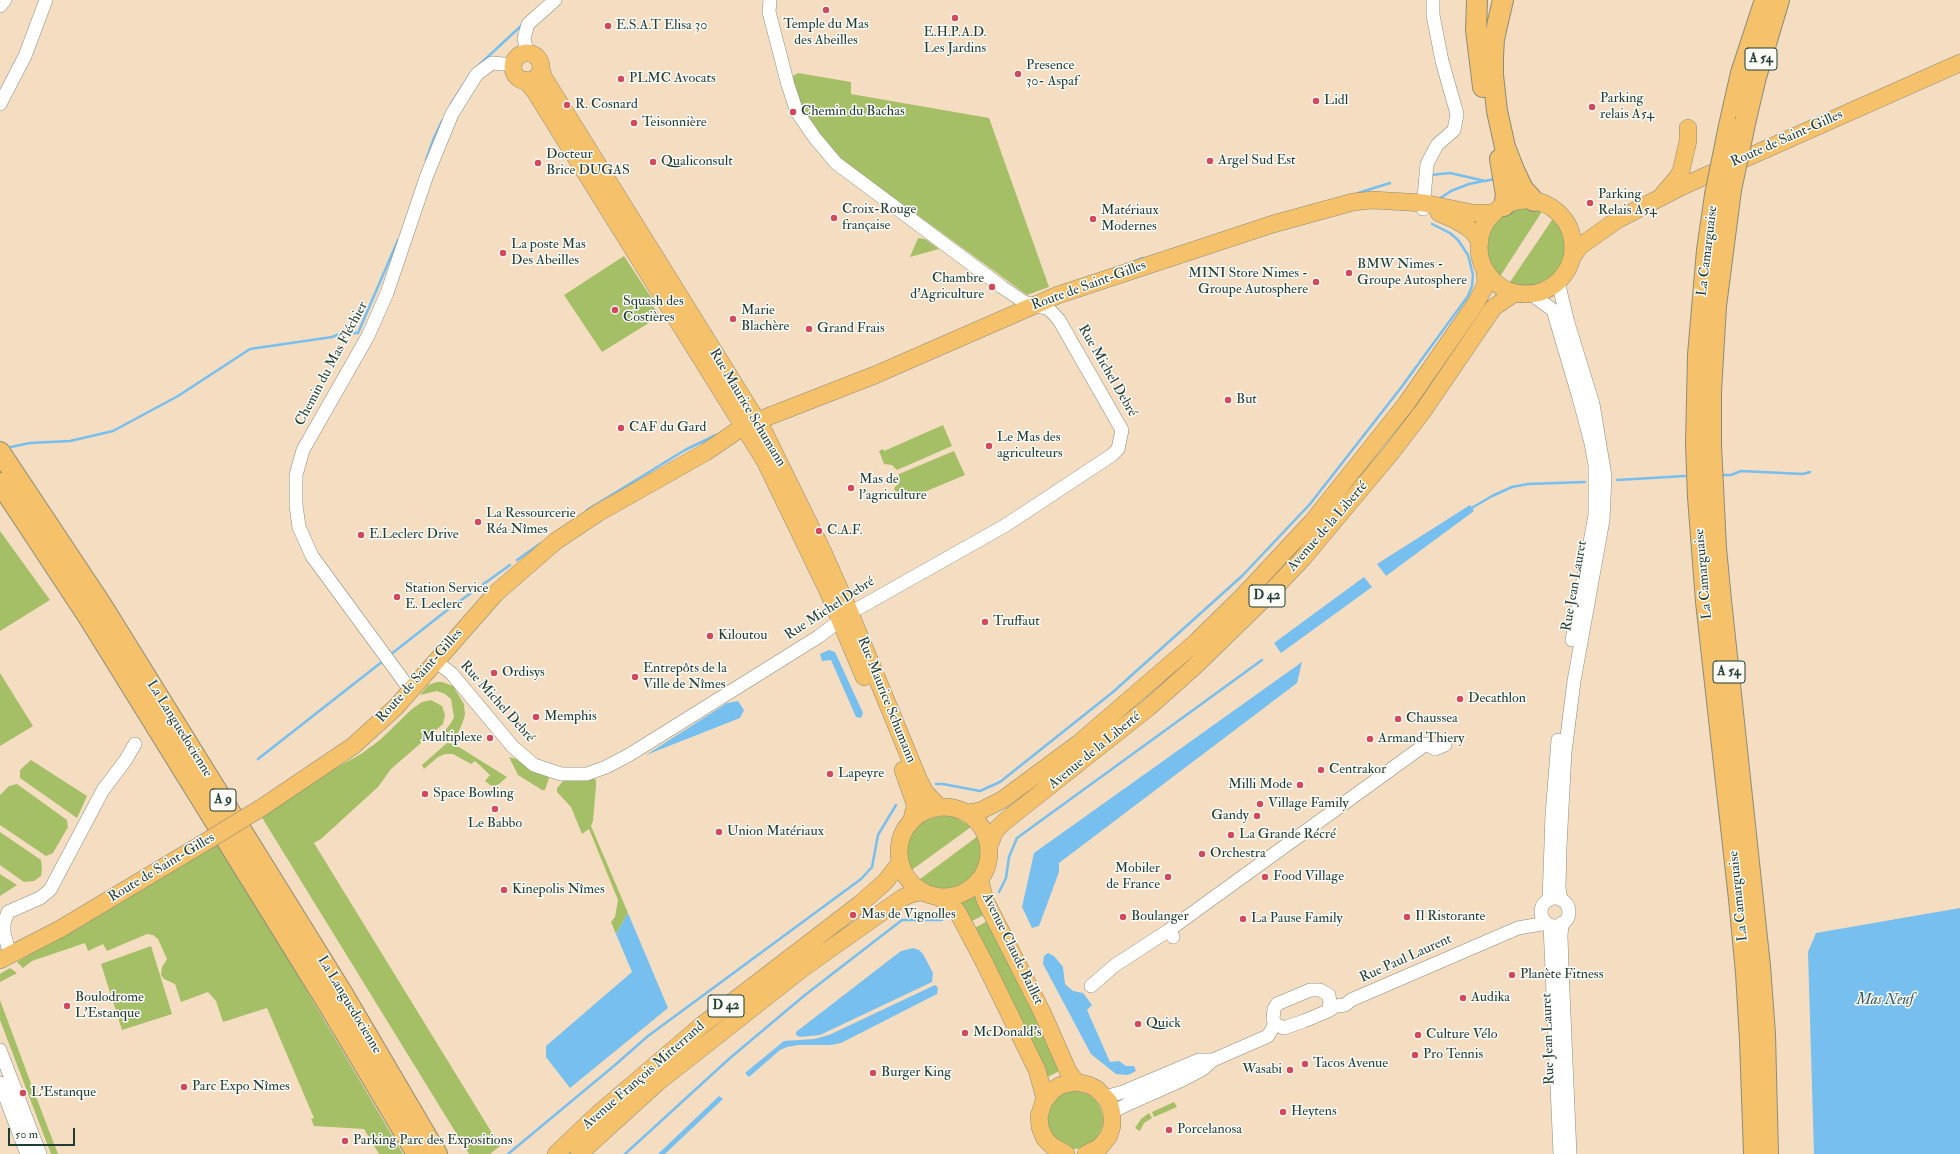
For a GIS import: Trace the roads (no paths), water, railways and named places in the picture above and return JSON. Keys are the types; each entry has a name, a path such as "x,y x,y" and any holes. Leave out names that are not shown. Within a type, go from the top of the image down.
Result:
{"highway":[{"path":"1477,0 1476,30 1479,68 1485,99 1503,169 1506,195 1499,210"},
{"path":"1504,0 1494,39 1493,75 1497,112 1504,147 1522,189 1534,201"},
{"path":"1741,73 1758,0"},
{"name":"La Camarguaise","path":"1754,1154 1751,1048 1745,965 1706,602 1698,497 1696,444 1698,355 1707,250 1723,192 1737,122 1741,73 1765,0"},
{"name":"La Camarguaise","path":"1737,122 1756,77 1779,0"},
{"name":"La Camarguaise","path":"1723,192 1711,392 1711,445 1716,548 1754,896 1760,966 1765,1034 1768,1154"},
{"name":"La Languedocienne","path":"0,452 105,611 343,994 437,1154"},
{"name":"La Languedocienne","path":"0,483 89,618 328,1004 417,1154"}],"main road":[{"path":"527,53 534,55 538,59 541,69 536,77 525,80 516,75 514,65 518,57 527,53"},
{"name":"Route de Saint-Gilles","path":"1573,256 1579,247 1617,220 1661,198 1724,167 1960,63"},
{"name":"Rue Maurice Schumann","path":"541,69 544,78 754,429 823,552 845,616 910,788 915,807 912,819"},
{"name":"Rue Maurice Schumann","path":"525,80 534,90 754,429"},
{"path":"1661,198 1678,178 1688,141 1688,128"},
{"name":"Route de Saint-Gilles","path":"754,429 816,407 1043,307 1099,280 1238,235 1343,205 1372,200 1472,213 1499,210"},
{"path":"1515,201 1534,201 1545,204 1557,212 1569,228 1573,242 1573,256 1566,273 1558,282 1546,290 1523,294 1497,284 1485,270 1480,254 1480,242 1483,228 1499,210 1515,201"},
{"name":"Route de Saint-Gilles","path":"1423,206 1456,220 1474,233 1480,242"},
{"name":"Route de Saint-Gilles","path":"1569,228 1579,231 1617,220"},
{"name":"Avenue de la Liberté","path":"968,813 980,811 1002,800 1079,743 1195,643 1248,591 1312,522 1406,404 1476,303 1486,284 1485,270"},
{"name":"Avenue de la Liberté","path":"989,846 995,831 1004,822 1148,708 1215,647 1266,597 1303,558 1390,454 1423,410 1494,307 1523,294"},
{"name":"Route de Saint-Gilles","path":"5,958 118,896 261,808 353,746 396,707 411,691 469,622 496,593 556,541 598,513 706,452 754,429 781,413 1006,318 1043,307"},
{"name":"Rue Maurice Schumann","path":"845,616 918,778 925,792 939,807"},
{"path":"940,898 953,897 966,893 980,881 989,861 989,846 983,828 968,813 956,808 939,807 924,811 912,819 906,826 899,844 900,863 906,878 921,892 940,898 957,911 983,960 1037,1070 1045,1099"},
{"name":"Avenue François Mitterrand","path":"556,1154 598,1114 701,1026 865,900 885,882 900,863"},
{"name":"Avenue Claude Baillet","path":"980,881 985,900 1042,1012 1068,1071 1076,1082"},
{"name":"Avenue François Mitterrand","path":"579,1154 657,1083 798,972 902,898 921,892"},
{"path":"1066,1154 1052,1146 1043,1135 1040,1116 1045,1099 1053,1090 1061,1085 1076,1082 1089,1084 1097,1089 1105,1097 1112,1115 1111,1130 1105,1148 1086,1154"}],"street":[{"path":"0,6 5,0"},
{"path":"0,104 25,56 46,0"},
{"path":"527,53 524,38 528,24 555,0"},
{"path":"770,0 769,12 783,61 788,85 798,112 815,138 836,163 1024,302 1043,307"},
{"path":"1423,206 1427,164 1437,145 1454,130 1457,114 1442,61 1433,15 1433,0"},
{"name":"Chemin du Mas Fléchier","path":"411,691 312,556 299,527 296,505 296,474 304,450 368,336 387,293 427,175 452,114 477,74 492,63 514,65"},
{"name":"Rue Jean Lauret","path":"1555,900 1559,888 1565,752 1574,681 1603,520 1605,476 1593,404 1568,323 1558,282"},
{"path":"1006,318 1012,305 1009,291"},
{"name":"Rue Jean Lauret","path":"1523,294 1553,310 1581,406 1595,465 1595,515 1571,648 1555,761 1555,900"},
{"name":"Rue Michel Debré","path":"436,662 452,674 514,747 534,765 561,774 587,774 606,767 629,755 818,636 845,616 1006,525 1112,455 1118,449 1122,430 1059,320 1043,307"},
{"path":"5,958 4,923 8,912 40,898 50,890 103,790 125,761 135,744"},
{"path":"1091,986 1114,966 1171,934 1426,744 1435,749 1445,744"},
{"path":"1555,900 1568,907 1568,916 1553,924 1542,918 1541,911 1544,904 1555,900"},
{"name":"Rue Paul Laurent","path":"1351,1000 1329,995 1320,990 1310,990 1277,1004 1273,1014 1275,1024 1284,1028 1336,1006 1345,1005 1351,1000 1518,928 1541,911"},
{"name":"Rue Jean Lauret","path":"1553,924 1560,1154"},
{"name":"Rue Jean Lauret","path":"1553,924 1561,962 1570,1154"},
{"name":"Rue Paul Laurent","path":"1518,928 1553,924"},
{"path":"1328,1010 1330,1003 1329,995"},
{"path":"1112,1115 1116,1110 1203,1069 1212,1060 1268,1036 1275,1024"},
{"path":"0,1050 34,1153"},
{"path":"1105,1097 1123,1092 1200,1060 1212,1060"},
{"path":"0,1083 34,1153"}],"water":[{"path":"1470,505 1474,511 1386,576 1377,564"},
{"path":"1364,577 1372,587 1281,653 1274,643"},
{"path":"829,650 835,652 863,713 861,718 856,717 831,660 822,661 820,654"},
{"path":"1302,662 1297,683 1059,863 1059,872 1039,926 1032,928 1022,907 1034,853"},
{"path":"738,701 744,710 740,718 646,755 727,703"},
{"name":"Mas Neuf","path":"1960,908 1960,1154 1814,1154 1808,952 1816,933"},
{"path":"628,913 668,1008 570,1088 546,1057 546,1046 632,972 616,934"},
{"path":"913,948 919,950 923,954 933,973 932,982 820,1035 800,1037 796,1035 796,1032 901,951"},
{"path":"1048,953 1054,956 1063,967 1065,984 1073,991 1083,993 1092,1005 1087,1010 1110,1062 1119,1061 1126,1066 1134,1066 1136,1071 1128,1075 1116,1074 1091,1054 1043,964 1044,956"},
{"path":"935,985 938,988 937,994 841,1043 787,1047 780,1050 749,1077 745,1073 784,1041 814,1039 829,1035"},
{"path":"719,1096 723,1099 665,1154 658,1154"}],"waterway":[{"path":"479,65 522,25"},
{"path":"451,104 471,73"},
{"path":"426,160 442,121"},
{"path":"1431,175 1450,173 1485,181 1494,179"},
{"path":"1439,199 1451,191 1469,184 1484,181"},
{"path":"1358,193 1390,183"},
{"path":"936,784 980,791 1000,782 1113,692 1242,576 1310,504 1400,389 1468,296 1472,286 1473,275 1468,255 1458,240 1450,233 1432,224"},
{"path":"11,447 30,443 70,441 113,431 178,396 250,349 332,337 342,333 358,333 398,240"},
{"path":"1133,262 1143,258"},
{"path":"587,510 685,450 716,435"},
{"path":"1723,475 1731,475 1741,471 1803,474 1810,472"},
{"path":"1617,480 1685,476"},
{"path":"1470,509 1492,496 1512,487 1528,484 1585,482"},
{"path":"517,560 541,543"},
{"path":"390,655 446,611 510,565"},
{"path":"999,892 1006,878 1009,857 1017,838 1262,660"},
{"path":"258,759 383,661"},
{"path":"508,1154 648,1036 861,879 872,867 878,835 896,805"},
{"path":"625,1154 730,1058 805,995 902,920 942,920"}],"place":[{"name":"Temple du Mas des Abeilles","path":"826,10"},
{"name":"E.H.P.A.D. Les Jardins","path":"955,18"},
{"name":"E.S.A.T Elisa 30","path":"608,26"},
{"name":"Presence 30- Aspaf","path":"1018,74"},
{"name":"PLMC Avocats","path":"621,79"},
{"name":"Lidl","path":"1316,101"},
{"name":"R. Cosnard","path":"567,105"},
{"name":"Parking relais A54","path":"1592,107"},
{"name":"Chemin du Bachas","path":"793,112"},
{"name":"Teisonnière","path":"634,123"},
{"name":"Argel Sud Est","path":"1210,161"},
{"name":"Qualiconsult","path":"653,162"},
{"name":"Docteur Brice DUGAS","path":"538,163"},
{"name":"Parking Relais A54","path":"1590,203"},
{"name":"Croix-Rouge française","path":"834,218"},
{"name":"Matériaux Modernes","path":"1093,219"},
{"name":"La poste Mas Des Abeilles","path":"503,253"},
{"name":"BMW Nimes - Groupe Autosphere","path":"1349,273"},
{"name":"MINI Store Nimes - Groupe Autosphere","path":"1316,282"},
{"name":"Chambre d'Agriculture","path":"992,287"},
{"name":"Squash des Costières","path":"615,310"},
{"name":"Marie Blachère","path":"733,319"},
{"name":"Grand Frais","path":"809,329"},
{"name":"But","path":"1228,400"},
{"name":"CAF du Gard","path":"621,428"},
{"name":"Le Mas des agriculteurs","path":"989,446"},
{"name":"Mas de l'agriculture","path":"851,488"},
{"name":"La Ressourcerie Réa Nîmes","path":"478,522"},
{"name":"C.A.F.","path":"819,531"},
{"name":"E.Leclerc Drive","path":"361,535"},
{"name":"Station Service E. Leclerc","path":"397,597"},
{"name":"Truffaut","path":"985,622"},
{"name":"Kiloutou","path":"710,636"},
{"name":"Ordisys","path":"494,673"},
{"name":"Entrepôts de la Ville de Nîmes","path":"635,677"},
{"name":"Decathlon","path":"1460,699"},
{"name":"Memphis","path":"536,717"},
{"name":"Chaussea","path":"1398,719"},
{"name":"Multiplexe","path":"490,738"},
{"name":"Armand Thiery","path":"1370,739"},
{"name":"Centrakor","path":"1321,770"},
{"name":"Lapeyre","path":"830,774"},
{"name":"Milli Mode","path":"1300,785"},
{"name":"Space Bowling","path":"425,794"},
{"name":"Village Family","path":"1260,804"},
{"name":"Le Babbo","path":"495,809"},
{"name":"Gandy","path":"1257,816"},
{"name":"Union Matériaux","path":"719,832"},
{"name":"La Grande Récré","path":"1231,835"},
{"name":"Orchestra","path":"1202,854"},
{"name":"Mobiler de France","path":"1168,877"},
{"name":"Food Village","path":"1265,877"},
{"name":"Kinepolis Nîmes","path":"504,890"},
{"name":"Mas de Vignolles","path":"853,915"},
{"name":"Boulanger","path":"1123,917"},
{"name":"Il Ristorante","path":"1407,917"},
{"name":"La Pause Family","path":"1243,919"},
{"name":"Planète Fitness","path":"1512,975"},
{"name":"Audika","path":"1463,998"},
{"name":"Boulodrome L'Estanque","path":"67,1006"},
{"name":"Quick","path":"1138,1024"},
{"name":"McDonald's","path":"965,1033"},
{"name":"Culture Vélo","path":"1418,1035"},
{"name":"Pro Tennis","path":"1415,1055"},
{"name":"Tacos Avenue","path":"1305,1064"},
{"name":"Wasabi","path":"1290,1070"},
{"name":"Burger King","path":"873,1073"},
{"name":"Parc Expo Nîmes","path":"184,1087"},
{"name":"L'Estanque","path":"23,1093"},
{"name":"Heytens","path":"1283,1112"},
{"name":"Porcelanosa","path":"1169,1130"},
{"name":"Parking Parc des Expositions","path":"345,1141"}]}
